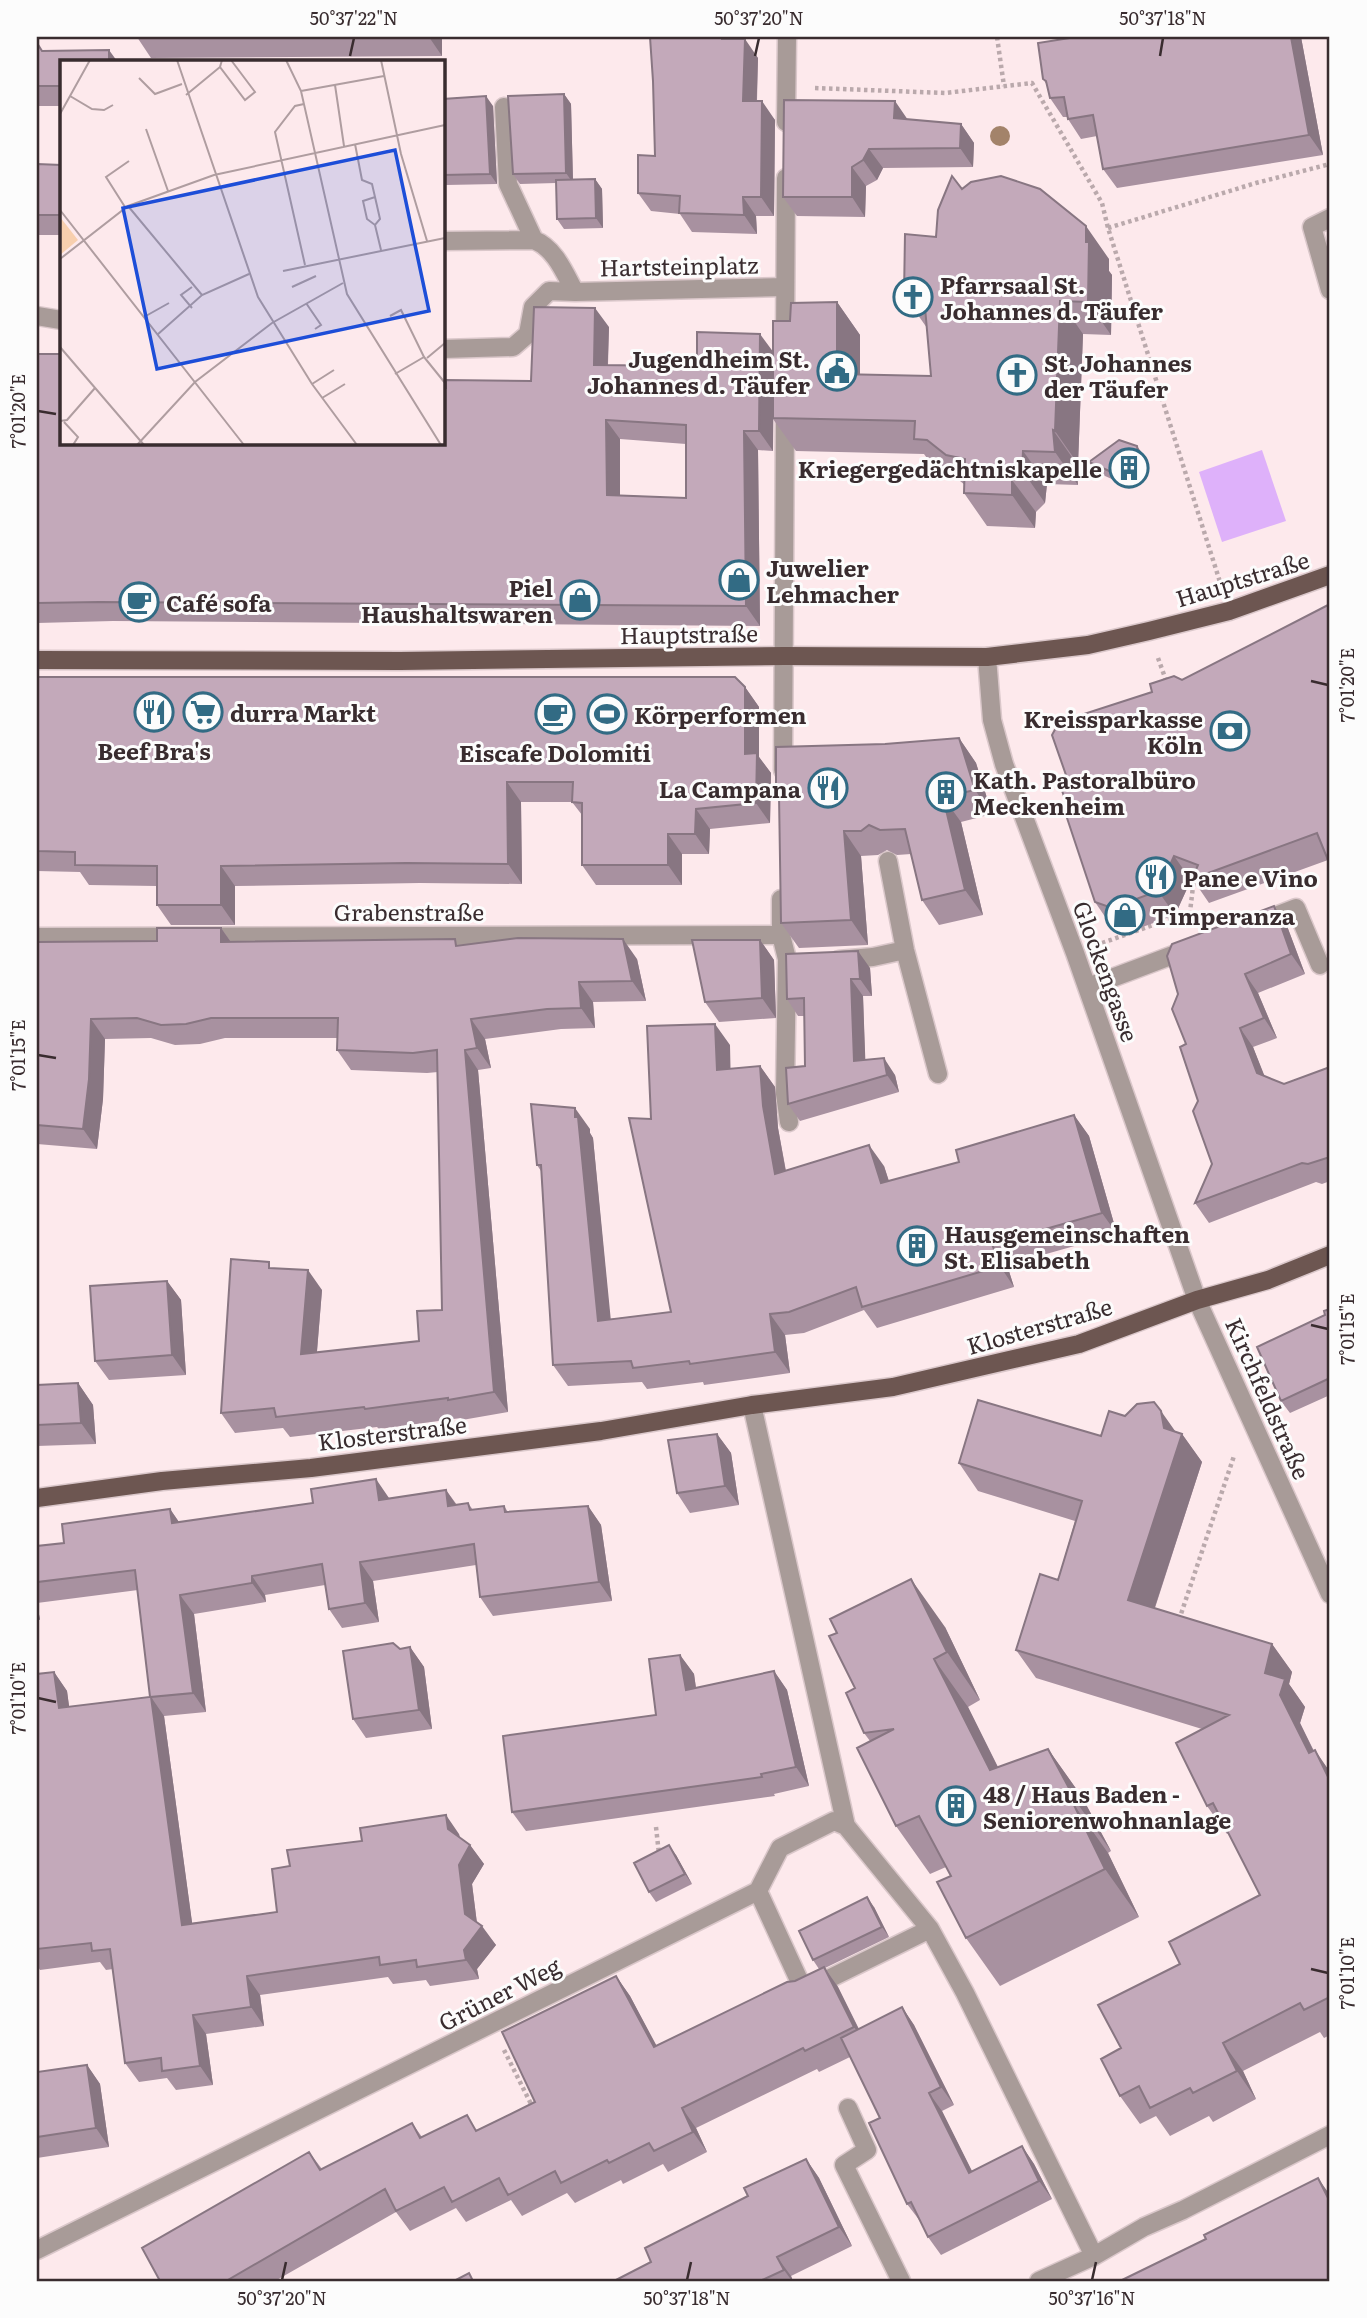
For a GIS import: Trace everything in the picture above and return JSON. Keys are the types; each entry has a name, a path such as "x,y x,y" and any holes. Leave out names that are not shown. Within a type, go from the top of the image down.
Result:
{"main road":[{"name":"Hauptstraße","path":"37,660 400,661 784,656 987,657 1088,645 1149,631 1229,611 1330,575"},
{"name":"Klosterstraße","path":"37,1498 162,1481 311,1468 601,1431 752,1405 892,1387 957,1374 1079,1343 1197,1300 1268,1280 1330,1255"}],"street":[{"path":"785,356 788,37"},
{"path":"444,242 534,240 508,184 504,107"},
{"path":"1330,218 1312,227 1330,289"},
{"name":"Hartsteinplatz","path":"534,240 540,242 557,260 575,292"},
{"name":"Hartsteinplatz","path":"444,349 513,347 528,334 533,307 549,291 785,287"},
{"path":"37,316 60,320"},
{"path":"783,782 785,397"},
{"name":"Glockengasse","path":"987,657 992,720 1004,764 1088,987 1197,1300"},
{"path":"888,861 905,950 938,1074"},
{"path":"782,879 781,935 794,960 785,1094 789,1122"},
{"path":"1244,928 1296,908 1320,965"},
{"name":"Grabenstraße","path":"37,937 781,935"},
{"path":"1088,987 1205,943"},
{"path":"828,962 905,950"},
{"name":"Kirchfeldstraße","path":"1197,1300 1330,1594"},
{"path":"752,1405 846,1826 930,1929 965,1993 1094,2256"},
{"path":"846,1826 834,1821 780,1848 758,1891 804,1991 930,1929"},
{"name":"Grüner Weg","path":"37,2250 758,1891"},
{"path":"848,2108 867,2150 844,2165 901,2281"},
{"path":"1039,2281 1094,2256 1144,2227 1330,2135"}],"path":[{"path":"997,37 1004,86"},
{"path":"786,87 946,93 1032,83 1102,203 1229,611"},
{"path":"1108,228 1256,183 1330,164"},
{"path":"1149,631 1171,693"},
{"path":"1075,953 1189,912 1194,872"},
{"path":"1178,1623 1248,1412"},
{"path":"656,1827 660,1863"},
{"path":"492,2024 537,2116"}],"shaded area":[{"path":"1262,450 1286,521 1222,542 1199,472"}],"building":[{"path":"137,37 307,37 138,38"},
{"path":"650,37 745,39 743,101 762,101 761,197 743,197 744,215 679,213 680,196 638,193 638,155 655,156"},
{"path":"1076,37 1291,37 1309,135 1103,169 1093,115 1068,119 1064,97 1050,98 1046,81 1043,79 1038,43"},
{"path":"37,43 42,51 109,50 109,60 60,60 60,86 37,86"},
{"path":"564,94 566,173 513,174 508,96"},
{"path":"486,96 490,174 444,175 444,99"},
{"path":"784,100 895,101 894,118 961,124 960,148 869,149 863,160 852,167 852,197 783,197"},
{"path":"37,164 60,165 60,215 37,215"},
{"path":"952,176 962,189 971,182 1001,176 1040,189 1086,226 1086,242 1089,242 1088,302 1060,301 1055,431 1053,430 1055,452 1023,451 1022,470 1012,480 1012,495 964,493 965,459 946,455 927,440 914,439 915,421 773,418 773,321 790,321 791,303 837,302 837,374 931,376 924,296 904,295 905,234 936,237 938,210"},
{"path":"595,179 596,218 557,219 556,180"},
{"path":"534,307 595,308 594,365 697,366 697,332 760,334 759,431 744,431 746,606 37,603 37,354 60,354 60,444 444,444 446,380 531,381","holes":["606,420 686,425 686,498 607,495"]},
{"path":"1119,440 1137,446 1140,465 1125,478 1089,462"},
{"path":"1330,604 1330,865 1317,833 1192,879 1198,865 1174,856 1158,891 1112,908 1095,902 1066,815 1069,811 1058,779 1066,775 1052,735 1059,722 1152,692 1150,684 1174,676 1182,680"},
{"path":"37,677 735,677 745,687 745,754 757,753 756,803 696,809 695,834 668,834 668,865 582,865 582,803 572,802 573,782 507,782 508,864 221,866 221,905 157,905 157,866 75,865 75,852 37,851"},
{"path":"959,738 975,790 943,797 965,890 922,900 905,829 880,830 869,825 861,831 844,831 851,920 781,923 776,747 885,744"},
{"path":"1274,906 1291,954 1245,974 1264,1018 1240,1028 1257,1073 1284,1084 1330,1067 1330,1157 1308,1164 1302,1163 1195,1203 1212,1164 1193,1111 1198,1101 1180,1047 1186,1044 1172,1009 1178,994 1167,956 1172,944"},
{"path":"157,928 221,928 221,942 455,939 456,946 518,938 623,939 632,981 579,982 581,1008 547,1009 471,1019 477,1048 465,1050 494,1392 448,1400 276,1417 274,1408 221,1413 231,1259 269,1262 269,1268 308,1270 301,1354 419,1341 417,1311 442,1310 437,1050 413,1053 337,1050 338,1018 211,1018 186,1024 161,1025 137,1018 91,1019 89,1079 83,1129 37,1125 37,942 157,941"},
{"path":"692,940 760,940 762,998 705,1002"},
{"path":"858,951 860,979 851,979 854,1061 884,1058 887,1075 788,1104 786,1068 805,1066 804,998 787,999 786,954"},
{"path":"715,1024 717,1070 760,1066 763,1106 775,1174 869,1145 881,1183 959,1162 956,1150 1074,1115 1102,1213 992,1244 1000,1266 862,1307 856,1287 789,1312 770,1314 775,1352 690,1364 689,1361 633,1368 631,1361 553,1365 541,1165 537,1165 531,1104 575,1108 575,1117 578,1117 598,1321 671,1312 629,1118 651,1119 647,1026"},
{"path":"167,1281 172,1355 95,1361 90,1286"},
{"path":"1330,1309 1330,1378 1281,1401 1257,1347 1325,1315 1324,1311"},
{"path":"78,1383 81,1423 37,1425 37,1385"},
{"path":"978,1400 1101,1436 1109,1411 1125,1416 1137,1404 1154,1402 1161,1411 1164,1428 1182,1434 1128,1600 1272,1644 1265,1673 1285,1679 1280,1695 1309,1753 1315,1750 1330,1781 1330,1997 1304,2010 1300,2003 1223,2043 1237,2071 1193,2093 1190,2088 1150,2108 1139,2086 1120,2096 1101,2059 1121,2048 1098,2005 1180,1964 1169,1942 1260,1895 1213,1803 1207,1806 1176,1743 1229,1715 1016,1650 1040,1574 1058,1580 1082,1501 959,1463"},
{"path":"717,1434 725,1486 677,1493 668,1440"},
{"path":"376,1479 379,1500 446,1490 448,1506 468,1503 470,1510 504,1506 505,1512 588,1506 599,1582 480,1597 474,1544 360,1562 365,1603 329,1609 322,1564 252,1576 252,1583 180,1595 193,1693 151,1697 182,1925 277,1912 272,1869 290,1866 287,1850 362,1841 360,1828 446,1815 448,1829 470,1845 459,1865 465,1914 482,1926 464,1950 466,1960 417,1967 416,1960 380,1965 379,1957 247,1976 251,2007 193,2015 200,2066 162,2071 161,2058 125,2063 110,1949 92,1951 91,1943 37,1949 37,1674 54,1672 59,1708 150,1697 135,1570 37,1582 37,1546 64,1543 62,1524 170,1509 172,1523 313,1503 311,1489"},
{"name":"48 / Haus Baden - Seniorenwohnanlage","path":"911,1579 947,1652 934,1659 990,1770 1048,1749 1077,1803 1074,1805 1105,1869 966,1938 937,1882 951,1876 919,1816 896,1826 857,1748 894,1729 864,1733 846,1693 855,1688 829,1636 837,1633 830,1619"},
{"path":"393,1643 400,1649 410,1647 419,1710 353,1719 343,1651"},
{"path":"680,1655 686,1690 774,1671 796,1767 761,1774 762,1777 512,1812 503,1736 656,1715 649,1659"},
{"path":"669,1845 685,1874 649,1892 634,1863"},
{"path":"867,1897 882,1927 813,1960 799,1931"},
{"path":"824,1967 854,2027 805,2051 803,2048 682,2108 693,2132 654,2151 649,2143 561,2183 555,2171 508,2195 499,2178 452,2202 444,2187 396,2211 385,2189 226,2281 160,2281 142,2248 309,2152 320,2170 412,2123 420,2138 467,2115 476,2131 535,2102 502,2032 616,1976 654,2047 787,1982"},
{"path":"902,2007 941,2087 929,2093 969,2173 1022,2146 1039,2181 928,2237 911,2202 907,2204 869,2123 880,2118 841,2038"},
{"path":"87,2065 96,2128 37,2137 37,2072"},
{"path":"806,2159 839,2227 777,2257 784,2270 760,2281 614,2281 651,2262 645,2248 748,2196 744,2188"},
{"path":"1318,2178 1330,2202 1330,2281 1120,2281 1206,2239 1204,2235"},
{"path":"469,2273 473,2281 454,2281"}],"place":[{"name":"Pfarrsaal St. Johannes d. Täufer","path":"913,297"},
{"name":"Jugendheim St. Johannes d. Täufer","path":"837,371"},
{"name":"St. Johannes der Täufer","path":"1017,375"},
{"name":"Kriegergedächtniskapelle","path":"1129,468"},
{"name":"Juwelier Lehmacher","path":"739,580"},
{"name":"Piel Haushaltswaren","path":"580,600"},
{"name":"Café sofa","path":"139,602"},
{"name":"Beef Bra's","path":"154,712"},
{"name":"durra Markt","path":"203,712"},
{"name":"Eiscafe Dolomiti","path":"555,714"},
{"name":"Körperformen","path":"607,714"},
{"name":"Kreissparkasse Köln","path":"1230,731"},
{"name":"La Campana","path":"828,788"},
{"name":"Kath. Pastoralbüro Meckenheim","path":"946,792"},
{"name":"Pane e Vino","path":"1156,877"},
{"name":"Timperanza","path":"1125,915"},
{"name":"Hausgemeinschaften St. Elisabeth","path":"917,1246"},
{"name":"48 / Haus Baden - Seniorenwohnanlage","path":"956,1806"}]}
